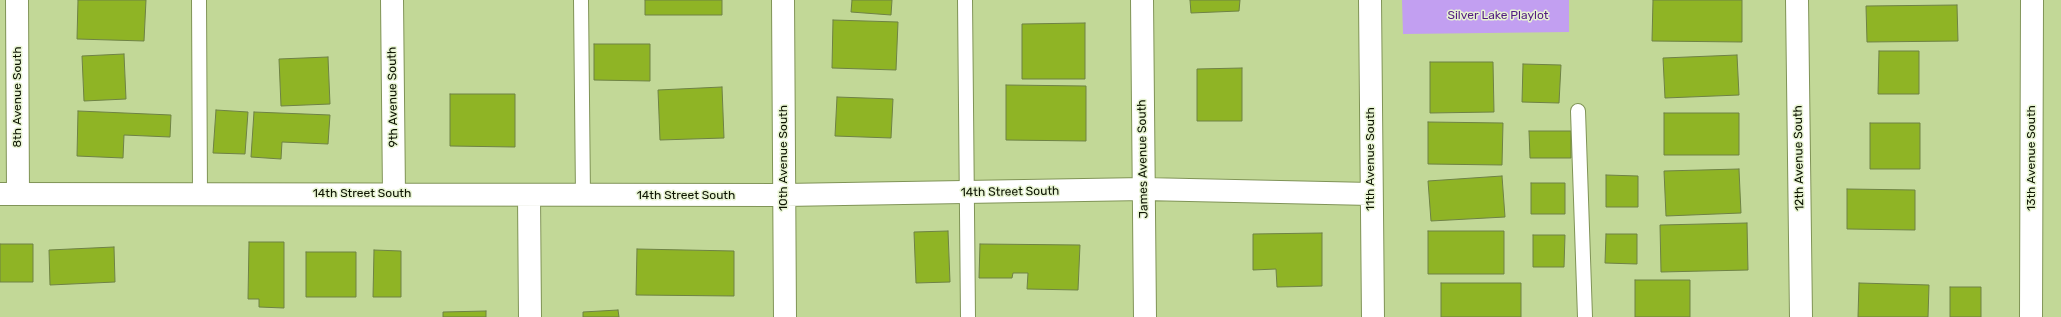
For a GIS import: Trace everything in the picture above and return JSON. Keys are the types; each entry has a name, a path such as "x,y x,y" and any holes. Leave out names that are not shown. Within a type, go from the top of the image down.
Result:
{"street":[{"name":"8th Avenue South","path":"9,194 17,0"},
{"name":"9th Avenue South","path":"392,0 394,194"},
{"name":"10th Avenue South","path":"783,0 785,317"},
{"name":"James Avenue South","path":"1142,0 1145,317"},
{"name":"11th Avenue South","path":"1370,0 1373,317"},
{"name":"12th Avenue South","path":"1797,0 1801,317"},
{"name":"13th Avenue South","path":"2031,317 2032,0"},
{"name":"14th Street South","path":"9,194 394,194 582,196 1144,190 1371,194"},
{"path":"529,196 530,317"}],"lane":[{"path":"198,0 200,194"},
{"path":"581,0 582,196"},
{"path":"965,0 968,317"},
{"path":"1578,112 1585,317"}],"green space":[{"name":"Silver Lake Playlot","path":"1402,0 1569,0 1569,32 1403,34"}],"building":[{"path":"78,0 146,0 144,41 77,39"},
{"path":"645,0 722,0 722,15 645,15"},
{"path":"852,0 892,0 891,15 851,12"},
{"path":"1190,0 1240,0 1239,11 1191,13"},
{"path":"1653,0 1742,0 1742,42 1652,41"},
{"path":"1957,5 1958,41 1867,42 1866,6"},
{"path":"833,20 898,22 896,70 832,68"},
{"path":"1085,23 1085,79 1022,79 1022,24"},
{"path":"594,44 650,44 650,81 594,80"},
{"path":"1879,51 1919,51 1919,94 1878,94"},
{"path":"124,54 126,99 84,101 82,56"},
{"path":"1737,55 1739,95 1665,98 1663,58"},
{"path":"328,57 330,104 281,106 279,59"},
{"path":"1430,62 1493,62 1494,112 1430,113"},
{"path":"1523,64 1561,65 1559,103 1522,102"},
{"path":"1242,68 1242,121 1197,121 1197,69"},
{"path":"1006,85 1086,86 1086,141 1006,140"},
{"path":"722,87 724,138 660,140 658,90"},
{"path":"450,94 515,94 515,147 450,146"},
{"path":"837,97 893,99 891,138 835,136"},
{"path":"216,110 248,112 245,154 213,153"},
{"path":"78,111 171,115 170,137 124,135 123,158 77,156"},
{"path":"254,112 330,115 328,144 282,142 281,159 251,157"},
{"path":"1664,113 1739,113 1739,155 1664,155"},
{"path":"1428,122 1503,123 1502,165 1428,164"},
{"path":"1870,123 1920,123 1920,169 1870,169"},
{"path":"1529,131 1571,131 1571,158 1530,158"},
{"path":"1739,169 1741,213 1666,216 1664,171"},
{"path":"1606,175 1638,176 1638,207 1606,207"},
{"path":"1502,176 1505,217 1431,221 1428,181"},
{"path":"1531,183 1565,183 1565,214 1531,214"},
{"path":"1847,189 1915,190 1915,230 1847,229"},
{"path":"1747,223 1748,270 1661,272 1660,225"},
{"path":"948,231 950,282 916,283 914,232"},
{"path":"1428,231 1504,231 1504,274 1428,274"},
{"path":"1322,233 1322,286 1277,287 1276,269 1253,270 1253,234"},
{"path":"1606,234 1637,234 1637,264 1605,263"},
{"path":"1533,235 1565,235 1564,267 1533,267"},
{"path":"249,242 284,242 284,308 259,307 259,299 248,299"},
{"path":"0,244 33,244 33,282 0,282"},
{"path":"980,244 1080,245 1078,290 1027,289 1028,273 1013,273 1012,278 979,278"},
{"path":"114,247 115,282 50,285 49,250"},
{"path":"637,249 734,251 734,296 636,295"},
{"path":"374,250 401,251 401,297 373,297"},
{"path":"306,252 356,252 356,297 306,297"},
{"path":"1635,280 1690,280 1690,317 1635,317"},
{"path":"1441,283 1521,283 1521,317 1441,317"},
{"path":"1859,283 1929,285 1928,317 1858,317"},
{"path":"1950,287 1981,287 1981,317 1950,317"},
{"path":"618,310 619,317 583,317 583,312"},
{"path":"486,311 486,317 443,317 443,312"}]}
